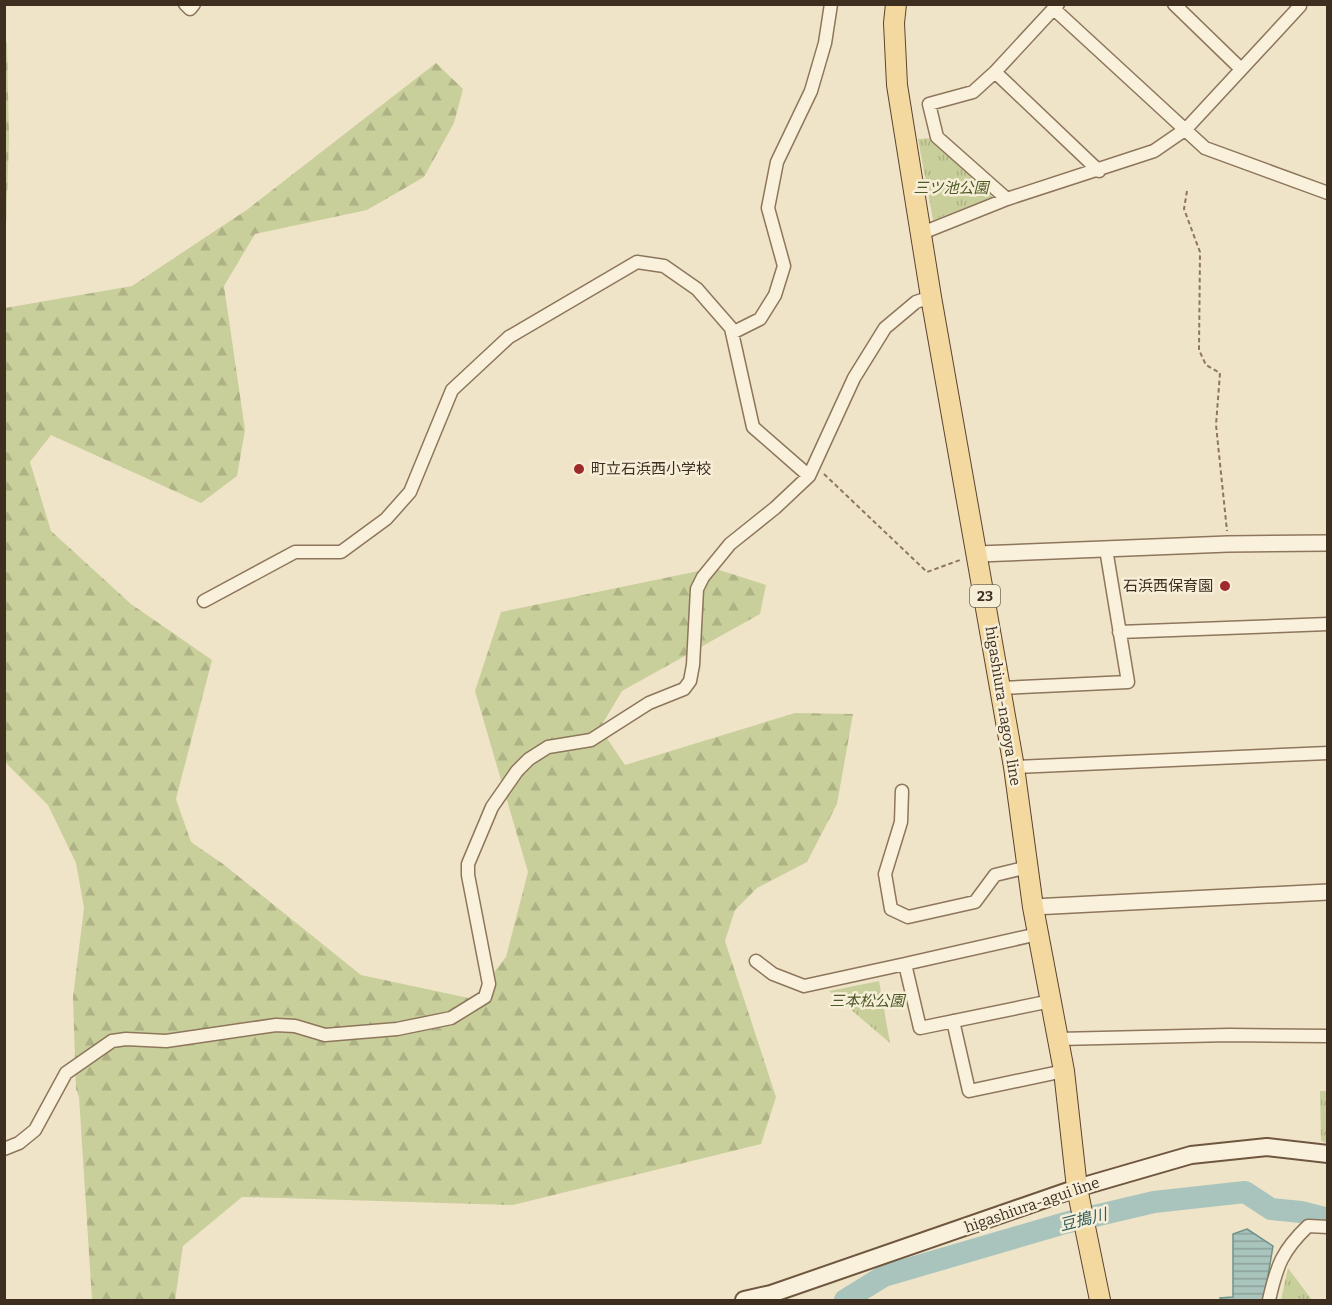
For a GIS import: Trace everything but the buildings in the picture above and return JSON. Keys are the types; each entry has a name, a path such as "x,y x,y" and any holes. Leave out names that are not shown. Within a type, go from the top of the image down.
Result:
{"main road":[{"name":"higashiura-nagoya line","path":"896,4 894,23 897,86 931,297 1001,688 1033,908 1064,1071 1077,1188 1100,1300"},
{"name":"higashiura-agui line","path":"744,1300 771,1294 1077,1188 1191,1155 1267,1147 1328,1154"}],"street":[{"path":"185,4 190,9 194,4"},
{"path":"732,333 760,319 775,295 784,266 768,208 777,162 811,91 817,72 825,43 831,4"},
{"path":"1174,4 1241,69"},
{"path":"922,233 1006,199 1099,171 1154,151 1186,129 1300,6 1298,4"},
{"path":"1006,199 937,136 929,104 973,92 1056,7 1205,148 1328,193"},
{"path":"995,72 1099,171"},
{"path":"204,601 295,552 341,552 386,519 410,492 452,390 508,337 637,262 664,266 697,289 731,328 753,428 812,471"},
{"path":"4,1149 19,1143 35,1130 66,1073 112,1041 126,1039 166,1041 276,1025 286,1025 325,1035 397,1029 451,1018 485,997 489,984 468,875 468,864 492,807 529,759 548,747 591,740 649,703 684,689 690,681 693,665 698,589 703,577 730,544 775,508 812,471 854,378 885,328 916,302 931,297"},
{"path":"978,554 1228,544 1328,543"},
{"path":"1001,688 1128,682 1106,549"},
{"path":"1119,632 1328,624"},
{"path":"1014,767 1328,753"},
{"path":"902,791 901,822 885,874 891,909 899,915 908,917 975,902 995,875 1028,867"},
{"path":"1033,908 1328,892"},
{"path":"756,962 773,974 804,986 1038,934"},
{"path":"904,964 920,1028 1051,1001"},
{"path":"952,1022 969,1091 1064,1071"},
{"path":"1058,1039 1229,1035 1328,1036"},
{"path":"1269,1300 1277,1265 1288,1246 1308,1226 1328,1227"}],"path":[{"path":"1187,191 1184,209 1200,252 1199,350 1206,366 1220,373 1216,425 1228,544"},
{"path":"812,471 927,572 978,554"}],"green space":[{"path":"7,42 9,139 5,257 4,43"},
{"path":"436,63 463,89 454,123 424,177 367,210 255,234 224,286 245,430 237,476 201,503 51,435 30,462 51,531 131,604 212,660 176,799 191,842 223,864 361,975 473,999 506,957 528,872 475,691 501,612 713,568 766,585 760,614 622,691 600,728 625,765 795,713 853,714 837,804 807,862 757,888 735,910 725,941 776,1097 761,1144 513,1205 242,1197 183,1246 175,1300 92,1300 79,1097 76,1089 73,997 84,908 76,863 48,805 5,762 5,308 132,286 248,209"},
{"name":"三ツ池公園","path":"932,138 993,197 933,220 918,139"},
{"name":"三本松公園","path":"879,981 890,1043 829,991"},
{"path":"1320,1091 1327,1091 1327,1143 1321,1141"},
{"path":"1288,1268 1312,1300 1281,1300"}],"water":[{"path":"1247,1229 1273,1246 1264,1300 1221,1300 1220,1298 1233,1297 1233,1234"}],"waterway":[{"name":"豆搗川","path":"845,1300 884,1276 1065,1223 1154,1202 1245,1192 1271,1209 1301,1212 1328,1219"}],"place":[{"name":"町立石浜西小学校","path":"579,469"},
{"name":"石浜西保育園","path":"1225,586"}]}
